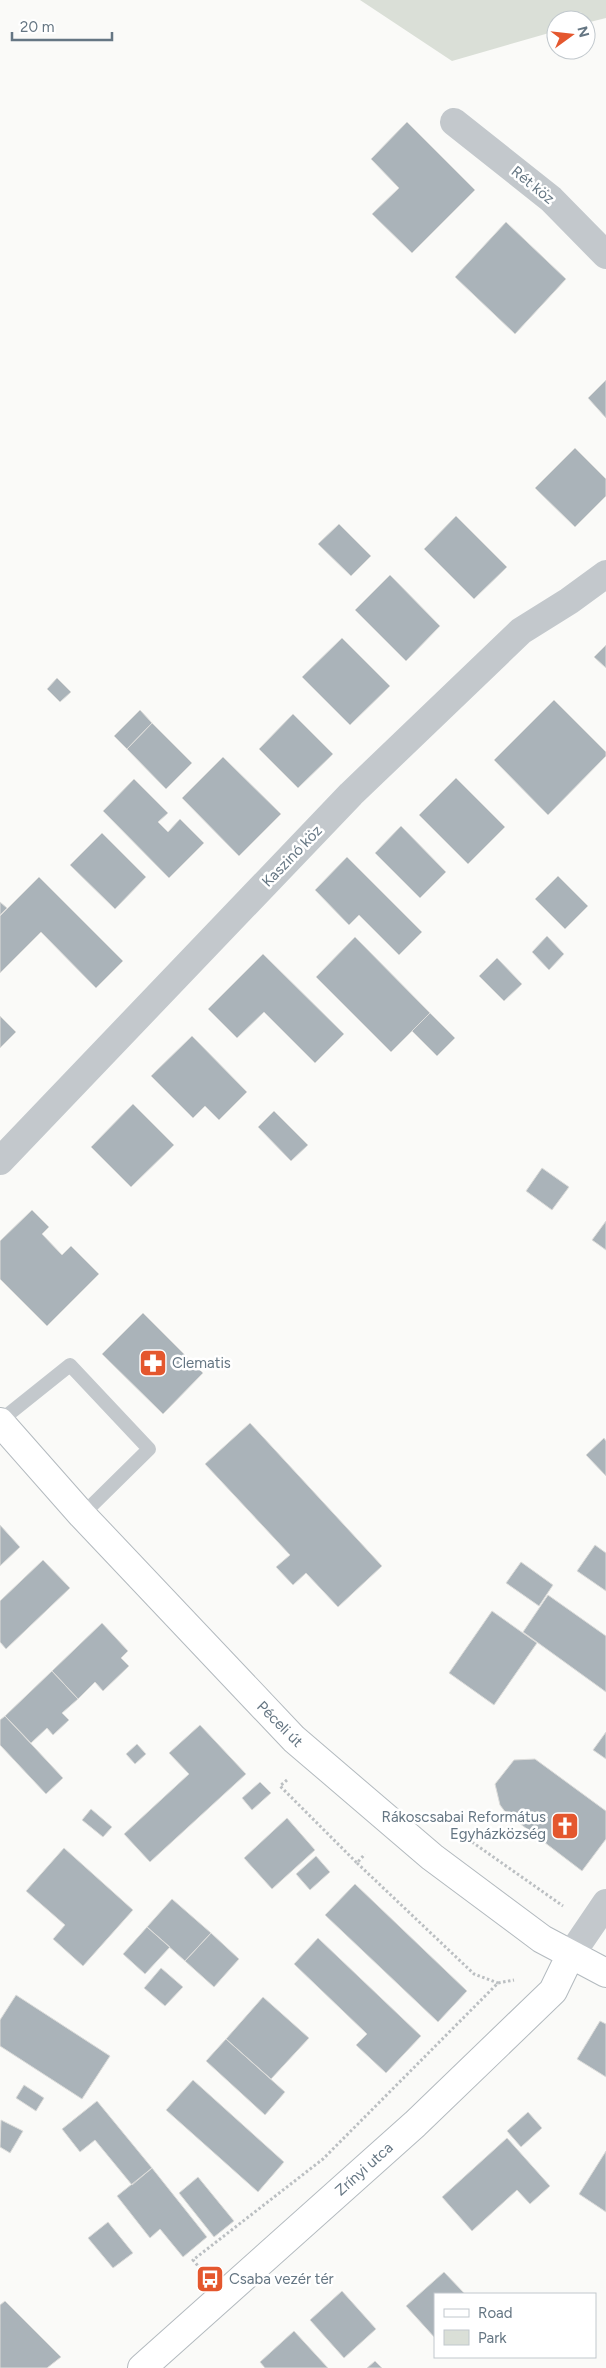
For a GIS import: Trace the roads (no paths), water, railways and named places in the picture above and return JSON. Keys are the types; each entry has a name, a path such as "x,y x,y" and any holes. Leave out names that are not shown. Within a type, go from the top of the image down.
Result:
{"main road":[{"name":"Péceli út","path":"0,1422 82,1515 294,1739 432,1857 542,1939 570,1956 606,1973"},
{"name":"Zrínyi utca","path":"142,2368 415,2124 553,1991 570,1956"}],"street":[{"name":"Rét köz","path":"454,122 551,199 606,255"},
{"name":"Kaszinó köz","path":"0,1161 351,794 522,631 569,601 606,574"},
{"path":"570,1956 606,1903"}],"lane":[{"path":"0,1422 70,1365 149,1449 82,1515"}],"place":[{"name":"Clematis","path":"153,1363"},
{"name":"Rákoscsabai Református Egyházközség","path":"565,1826"},
{"name":"Csaba vezér tér","path":"210,2279"}]}
